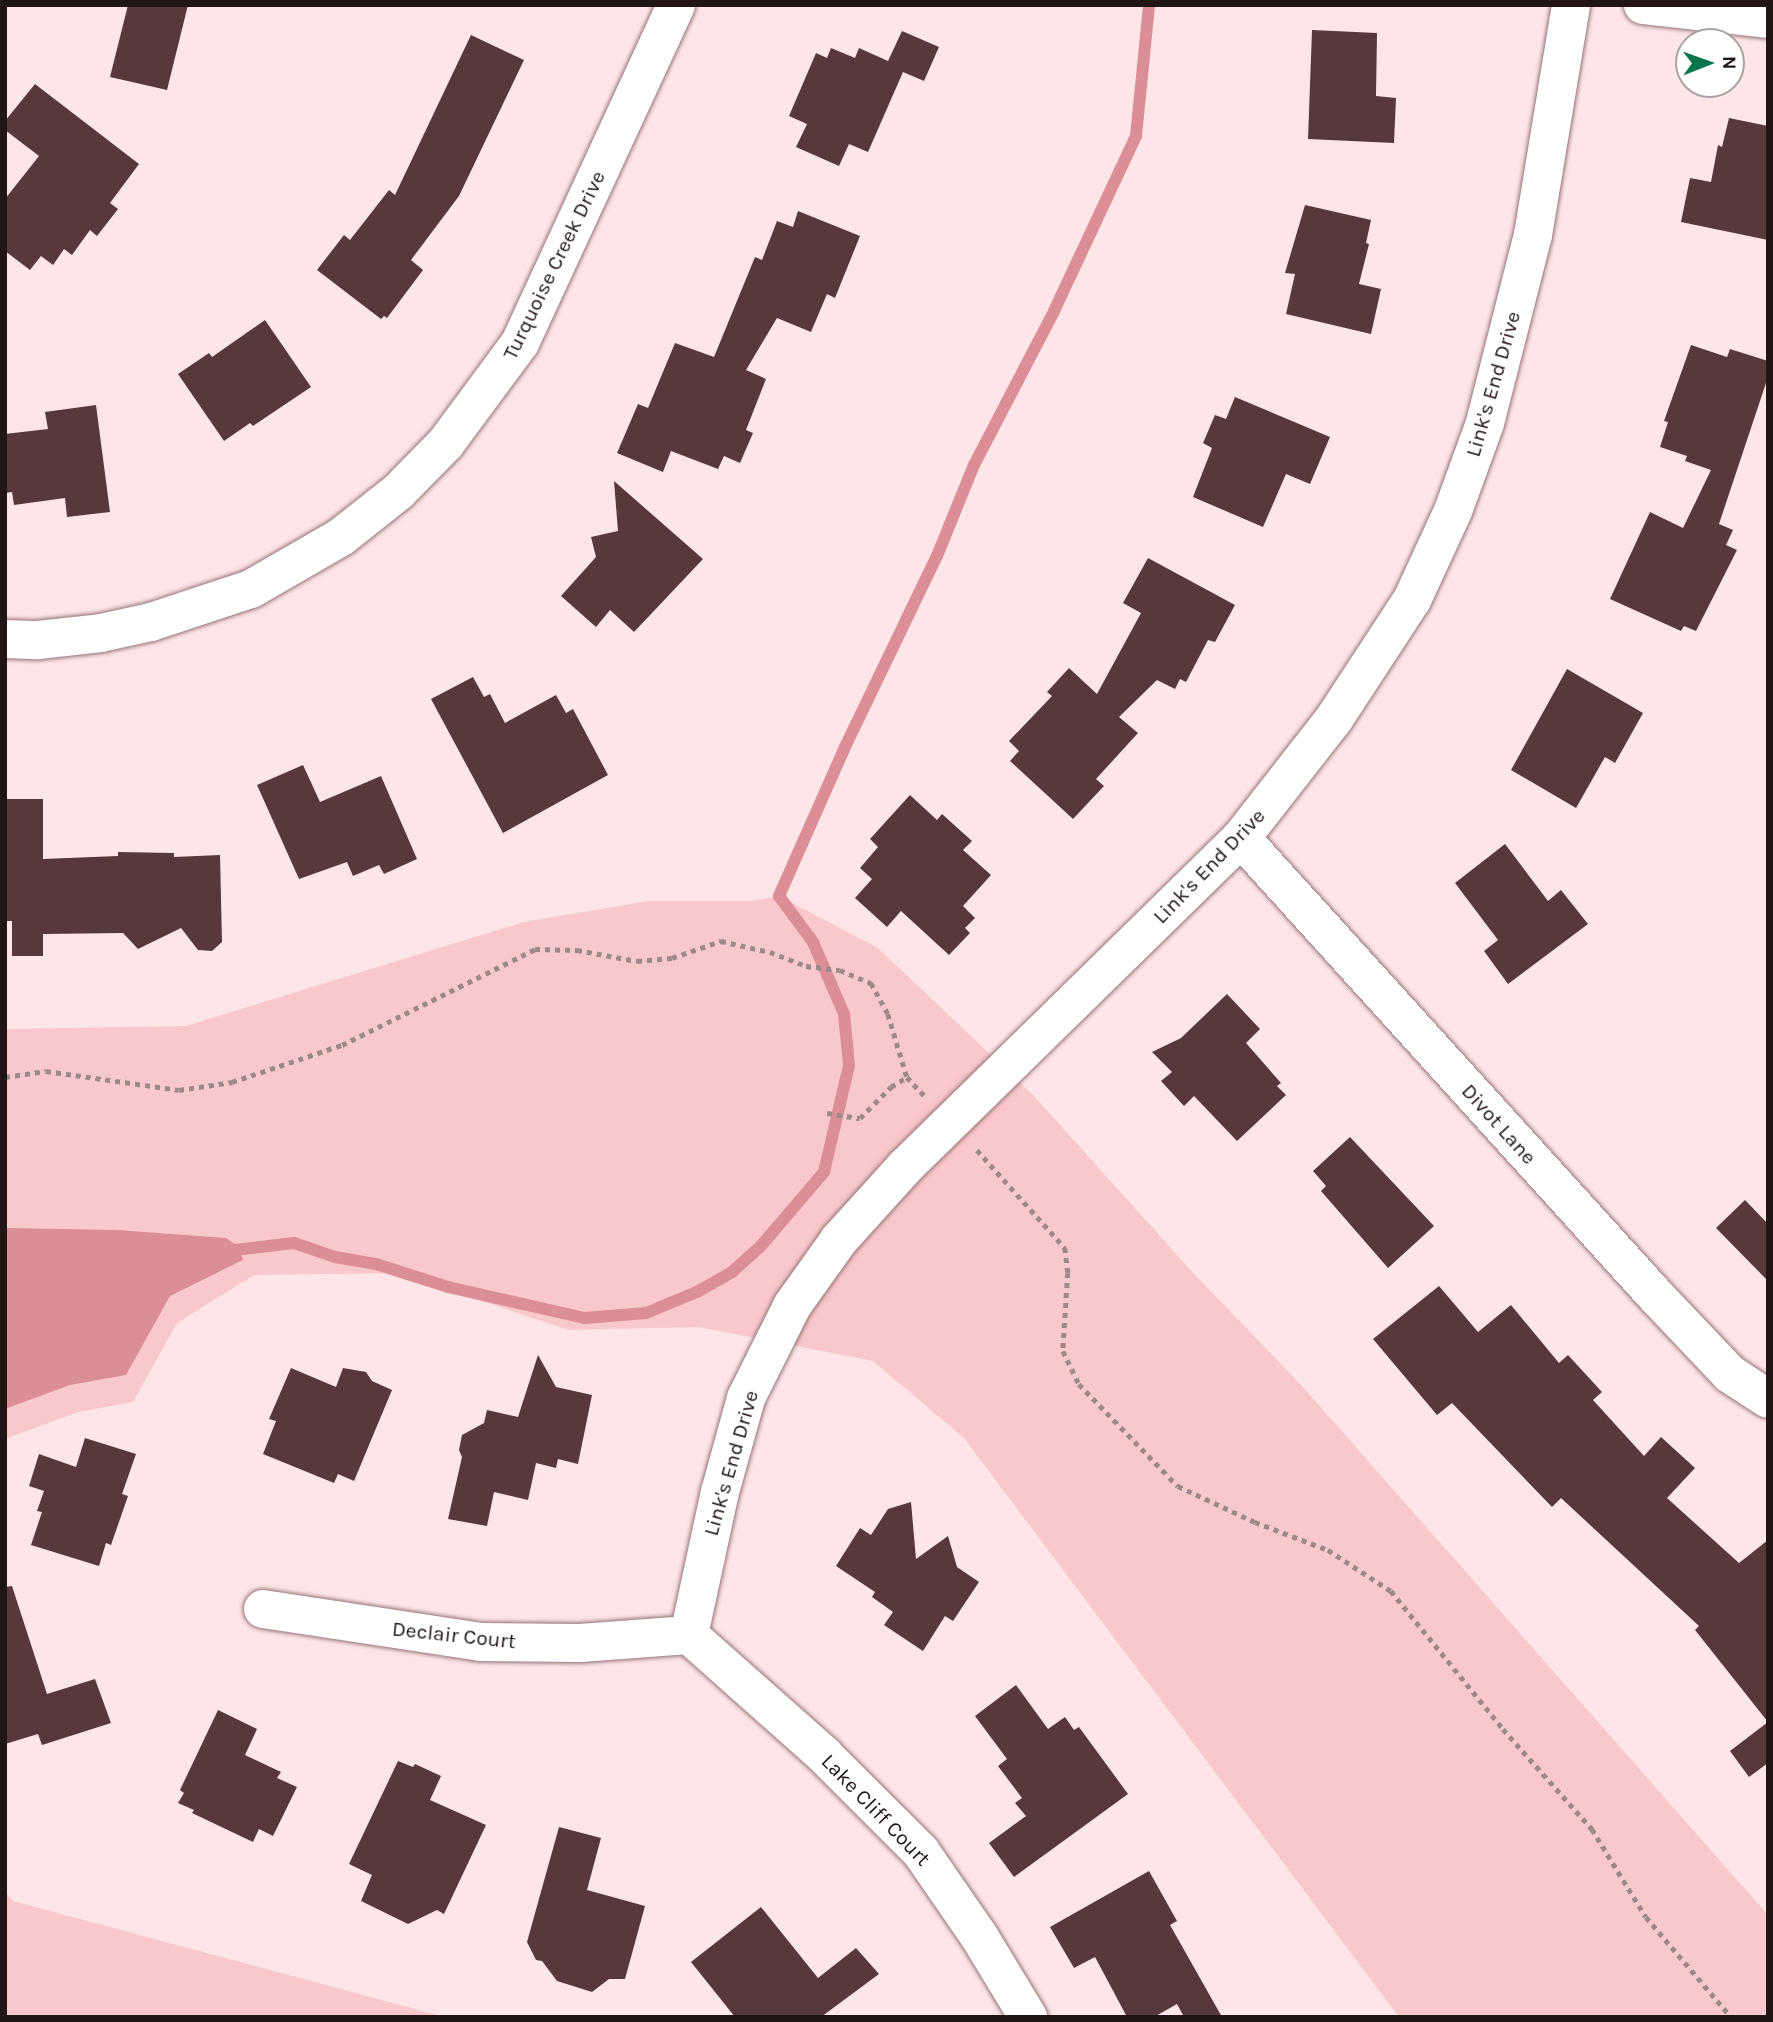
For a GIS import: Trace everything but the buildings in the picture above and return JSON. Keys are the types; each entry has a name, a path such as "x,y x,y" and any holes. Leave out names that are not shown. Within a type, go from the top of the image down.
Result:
{"street":[{"name":"Turquoise Creek Drive","path":"5,639 38,640 101,633 151,622 251,589 341,537 399,491 446,443 520,343 676,5"},
{"name":"Link's End Drive","path":"689,1635 720,1492 746,1398 792,1306 839,1240 950,1123 1241,838 1334,719 1412,600 1454,511 1485,424 1533,234 1571,5"},
{"path":"1643,5 1768,19"},
{"name":"Divot Lane","path":"1241,838 1655,1295 1730,1374 1768,1399"},
{"name":"Declair Court","path":"263,1608 480,1642 580,1643 689,1635"},
{"name":"Lake Cliff Court","path":"689,1635 824,1755 921,1852 979,1936 1028,2017"}],"path":[{"path":"5,1077 46,1072 179,1090 232,1082 342,1045 535,949 578,950 637,961 672,958 721,941 770,952 806,966 840,970 871,983 888,1014 907,1077 1065,1248 1068,1273 1063,1351 1079,1384 1178,1486 1328,1550 1391,1591 1503,1730 1592,1829 1646,1917 1731,2017"},
{"path":"827,1113 860,1118 907,1077"}],"shaded area":[{"path":"779,896 878,948 1034,1096 1196,1276 1302,1386 1768,1915 1768,2017 1399,2017 964,1438 873,1361 699,1327 569,1330 398,1273 254,1275 177,1323 133,1402 78,1412 5,1439 5,1029 186,1026 524,922 649,901 752,901"},
{"path":"5,1228 118,1230 226,1238 239,1247 243,1260 170,1296 126,1375 70,1385 5,1409"},
{"path":"5,1892 13,1901 445,2017 5,2017"}],"waterway":[{"path":"226,1251 294,1243 335,1257 376,1264 448,1287 585,1318 646,1313 697,1292 732,1272 760,1247 824,1172 849,1065 844,1014 813,942 779,896 845,747 937,556 974,465 1054,311 1136,136 1149,5"}]}
